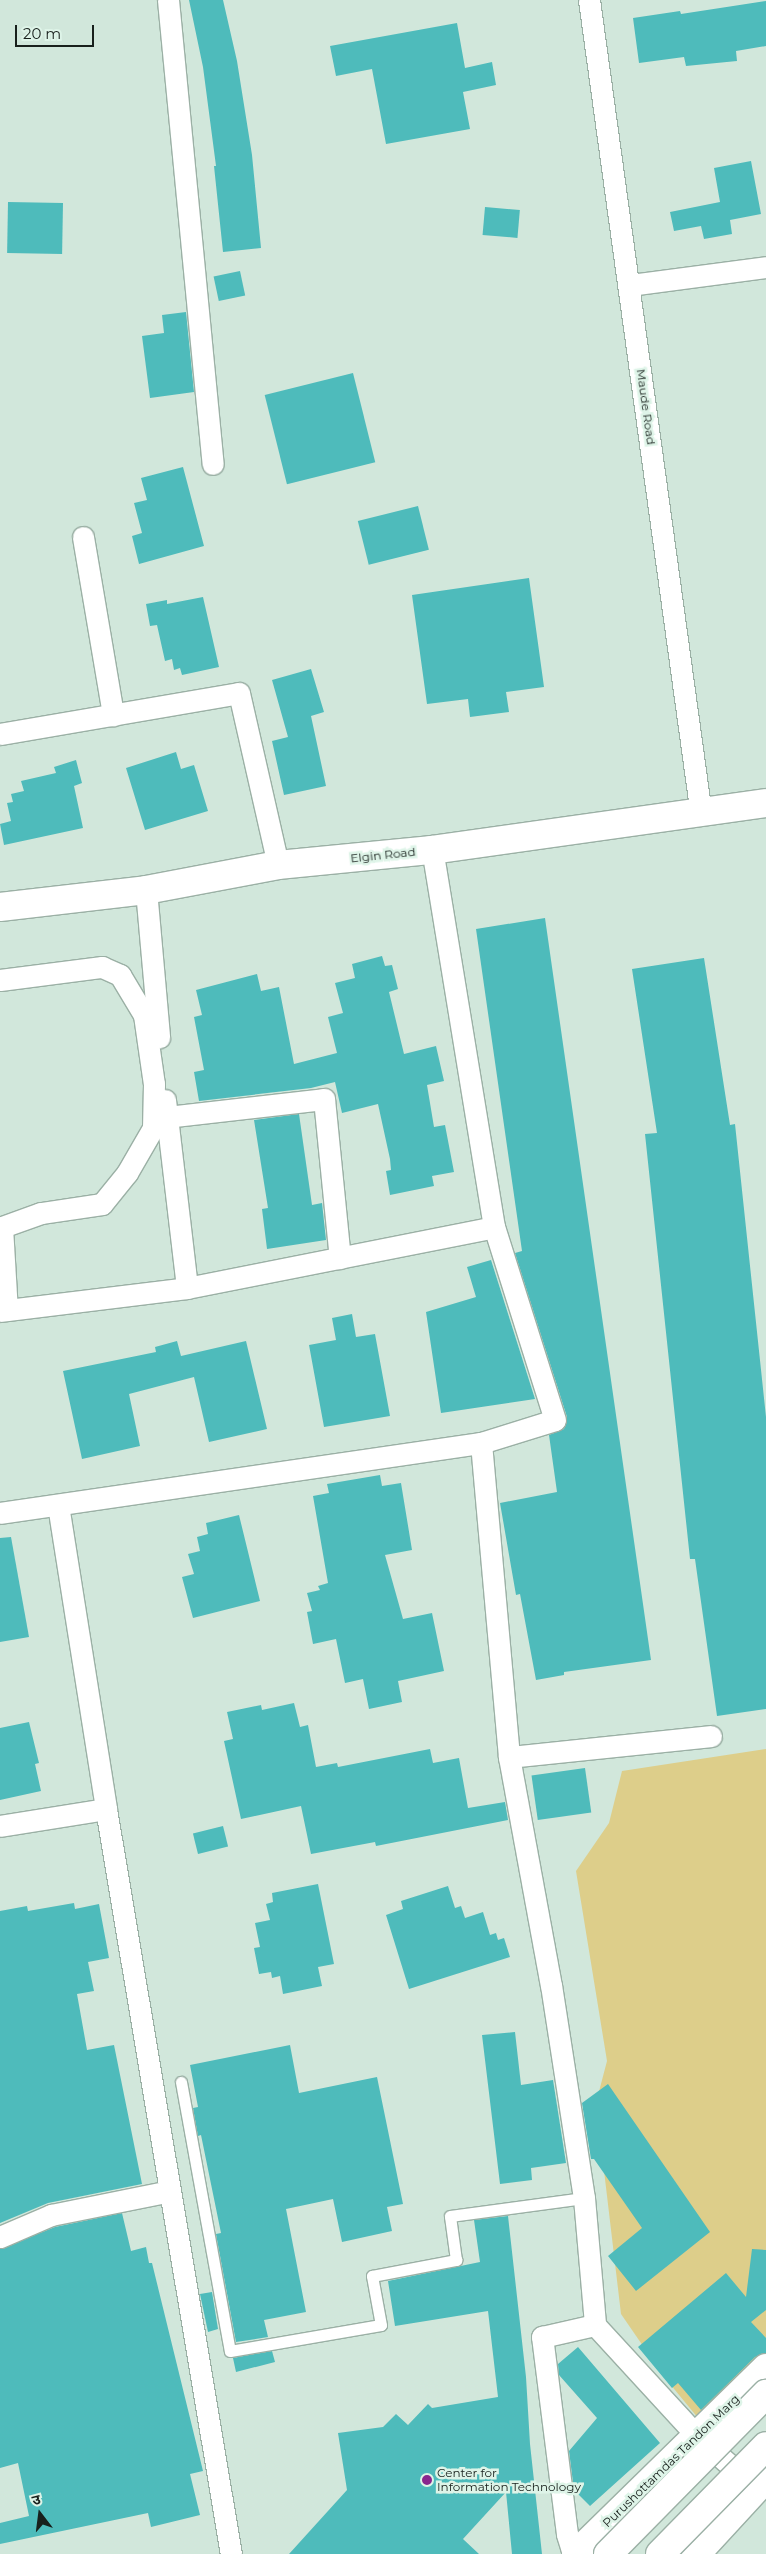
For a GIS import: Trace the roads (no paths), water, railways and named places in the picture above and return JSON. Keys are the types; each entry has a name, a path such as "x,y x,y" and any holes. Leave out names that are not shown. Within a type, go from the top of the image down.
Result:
{"street":[{"path":"168,0 213,464"},
{"name":"Maude Road","path":"590,0 701,814"},
{"path":"630,286 766,267"},
{"path":"83,537 112,715"},
{"path":"0,734 238,693 278,865"},
{"name":"Elgin Road","path":"0,907 146,890 278,865 432,850 701,814 766,803"},
{"path":"0,1513 481,1443 556,1420 494,1226 432,850"},
{"path":"146,890 167,1117 187,1288"},
{"path":"0,980 102,967 120,975 144,1015 154,1084 153,1128 127,1173 102,1204 41,1212 1,1221 3,1311 187,1288 494,1226"},
{"path":"167,1117 324,1099 340,1258"},
{"path":"481,1443 509,1757 551,1985 584,2198 595,2326 698,2437 761,2483 696,2554"},
{"path":"58,1505 106,1808 231,2554"},
{"path":"509,1757 711,1736"},
{"path":"0,1826 106,1808"},
{"path":"0,2237 51,2215 170,2191"},
{"path":"575,2554 567,2534 542,2337 595,2326"},
{"name":"Purushottamdas Tandon Marg","path":"575,2554 698,2437 766,2368"},
{"path":"608,2554 766,2394"},
{"path":"660,2554 766,2446"}],"lane":[{"path":"181,2082 230,2350 380,2325 372,2276 456,2260 450,2216 584,2198"}],"place":[{"name":"Center for Information Technology","path":"427,2480"}]}
